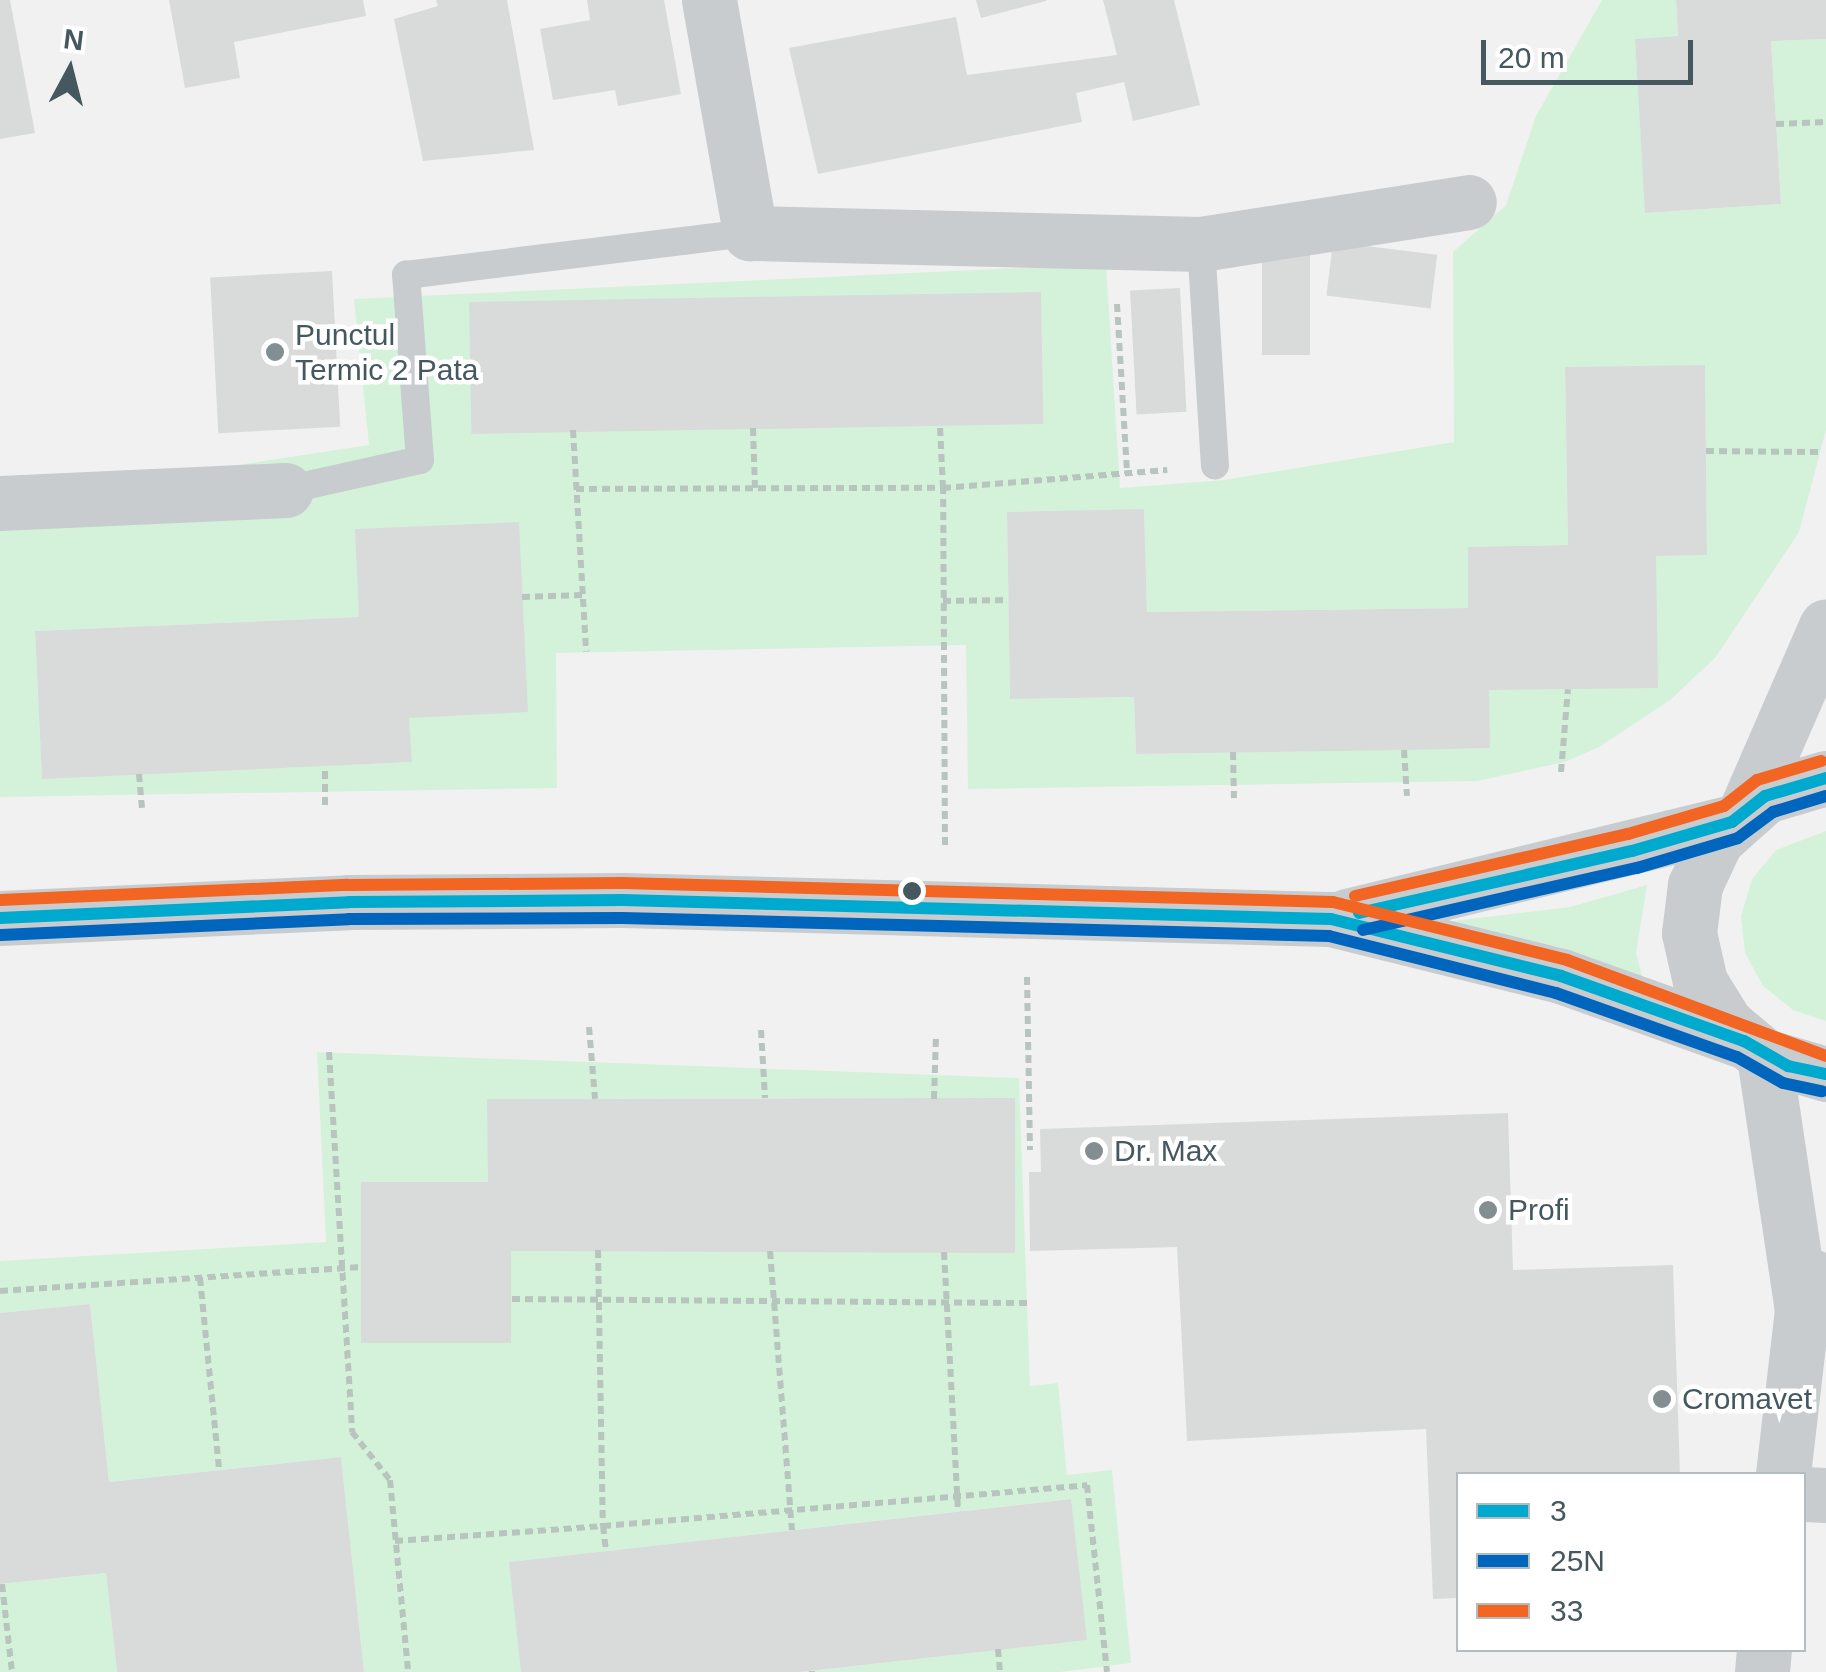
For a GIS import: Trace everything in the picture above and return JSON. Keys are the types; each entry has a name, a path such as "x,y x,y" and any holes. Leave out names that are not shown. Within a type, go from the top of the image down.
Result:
{"main road":[{"path":"1331,919 1632,852 1740,815 1783,788 1826,778"},
{"path":"1740,815 1704,862 1689,934 1700,982 1754,1048 1802,1310"},
{"path":"0,918 349,902 948,906 1331,919 1562,976 1826,1074"},
{"path":"1783,1472 1802,1310 1826,1242"}],"street":[{"path":"709,0 750,232 1201,244 1469,202"},
{"path":"0,503 286,490"},
{"path":"1740,815 1826,626"}],"lane":[{"path":"286,490 420,460 406,275 750,232"},
{"path":"1201,244 1215,466"}],"path":[{"path":"1776,124 1826,122"},
{"path":"1114,242 1127,473"},
{"path":"940,426 948,906"},
{"path":"753,428 756,488"},
{"path":"573,430 586,652"},
{"path":"1706,451 1821,452"},
{"path":"576,488 942,488 1215,466"},
{"path":"522,597 583,595"},
{"path":"942,601 1008,600"},
{"path":"1561,772 1568,689"},
{"path":"1404,750 1407,796"},
{"path":"1233,752 1234,798"},
{"path":"325,805 326,766"},
{"path":"139,774 142,808"},
{"path":"1022,910 1033,1059 1030,1150"},
{"path":"590,1027 595,1099"},
{"path":"761,1030 765,1098"},
{"path":"934,1099 936,1037"},
{"path":"329,1052 352,1432 390,1480 408,1672"},
{"path":"598,1250 606,1551"},
{"path":"770,1251 792,1530"},
{"path":"944,1252 958,1512"},
{"path":"0,1291 361,1266"},
{"path":"200,1278 218,1470"},
{"path":"512,1300 599,1297 1027,1303"},
{"path":"395,1541 1087,1486 1107,1672"},
{"path":"2,1584 12,1672"},
{"path":"998,1650 1000,1672"}],"green space":[{"path":"1602,0 1676,0 1678,36 1635,40 1646,213 1781,204 1771,41 1826,39 1826,430 1799,532 1715,658 1670,700 1599,747 1565,762 1477,781 968,789 966,645 556,653 557,788 0,797 0,501 369,445 354,299 1106,264 1120,488 1224,480 1454,442 1453,252 1506,205 1536,116","holes":["1040,292 1042,424 471,431","1705,366 1707,554 1656,556 1489,690 1489,748 1136,754 1134,697 1010,699 1007,512 1144,510 1147,612 1468,608 1468,547 1568,545 1565,367","359,617 409,718 411,762 42,778 35,631"]},
{"path":"1826,831 1826,1021 1793,1010 1763,986 1745,953 1741,916 1752,879 1776,850"},
{"path":"1647,885 1636,953 1643,979 1559,947 1412,926 1570,907"},
{"path":"317,1052 1019,1078 1030,1386 1058,1383 1067,1475 1112,1470 1131,1663 1060,1672 800,1672 1086,1640 1070,1499 510,1562 521,1672 364,1672 341,1457 109,1482 90,1304 0,1313 0,1261 326,1242","holes":["488,1099 934,1099 511,1251 511,1343 361,1343 488,1182"]},
{"path":"106,1573 117,1672 0,1672 0,1584"}],"building":[{"path":"0,0 10,0 35,133 0,139"},
{"path":"169,0 363,0 366,16 234,42 240,78 185,88"},
{"path":"436,0 507,0 534,150 423,161 394,19 438,6"},
{"path":"587,0 664,0 681,94 618,106 615,90 553,100 540,29 590,20"},
{"path":"976,0 1046,0 1046,1 981,18"},
{"path":"1103,0 1174,0 1200,105 1133,121 1124,82 1076,93 1082,122 818,174 789,48 956,17 967,75 1117,55"},
{"path":"1676,0 1826,0 1826,39 1771,41 1781,204 1645,213 1635,39 1678,36"},
{"path":"1333,242 1437,255 1431,308 1326,296"},
{"path":"1262,248 1310,248 1310,355 1262,355"},
{"name":"Punctul Termic 2 Pata","path":"332,271 340,427 218,433 210,277"},
{"path":"1180,288 1186,412 1137,414 1130,291"},
{"path":"1041,292 1043,424 471,434 469,302"},
{"path":"1705,365 1707,555 1656,556 1658,688 1489,690 1490,748 1404,750 1136,754 1134,697 1010,699 1007,512 1144,509 1147,612 1468,608 1468,547 1568,545 1565,367"},
{"path":"519,522 528,712 409,718 412,762 42,779 35,631 359,617 355,529"},
{"path":"1015,1098 1015,1253 511,1251 511,1343 361,1343 361,1182 488,1182 487,1099"},
{"path":"1508,1113 1513,1270 1673,1265 1680,1472 1456,1472 1456,1598 1433,1599 1426,1429 1187,1441 1177,1247 1030,1251 1029,1172 1041,1172 1040,1129"},
{"path":"90,1304 109,1482 341,1457 364,1672 117,1672 106,1573 0,1584 0,1313"},
{"path":"1071,1499 1087,1640 800,1672 521,1672 509,1562"}],"transit line":[{"name":"33","path":"1355,896 1628,834 1724,806 1757,780 1821,761"},
{"name":"3","path":"1359,913 1632,851 1732,822 1765,796 1826,778"},
{"name":"25N","path":"1363,930 1637,868 1738,838 1773,812 1826,796"},
{"name":"33","path":"0,900 348,885 622,883 1333,902 1567,960 1826,1056"},
{"name":"3","path":"0,918 349,902 622,900 1331,919 1561,976 1744,1041 1788,1066 1826,1074"},
{"name":"25N","path":"1,935 349,919 622,918 1329,936 1556,993 1737,1057 1783,1083 1822,1091"}],"place":[{"name":"Punctul Termic 2 Pata","path":"275,352"},
{"name":"Dr. Max","path":"1094,1151"},
{"name":"Profi","path":"1488,1210"},
{"name":"Cromavet","path":"1662,1399"}]}
